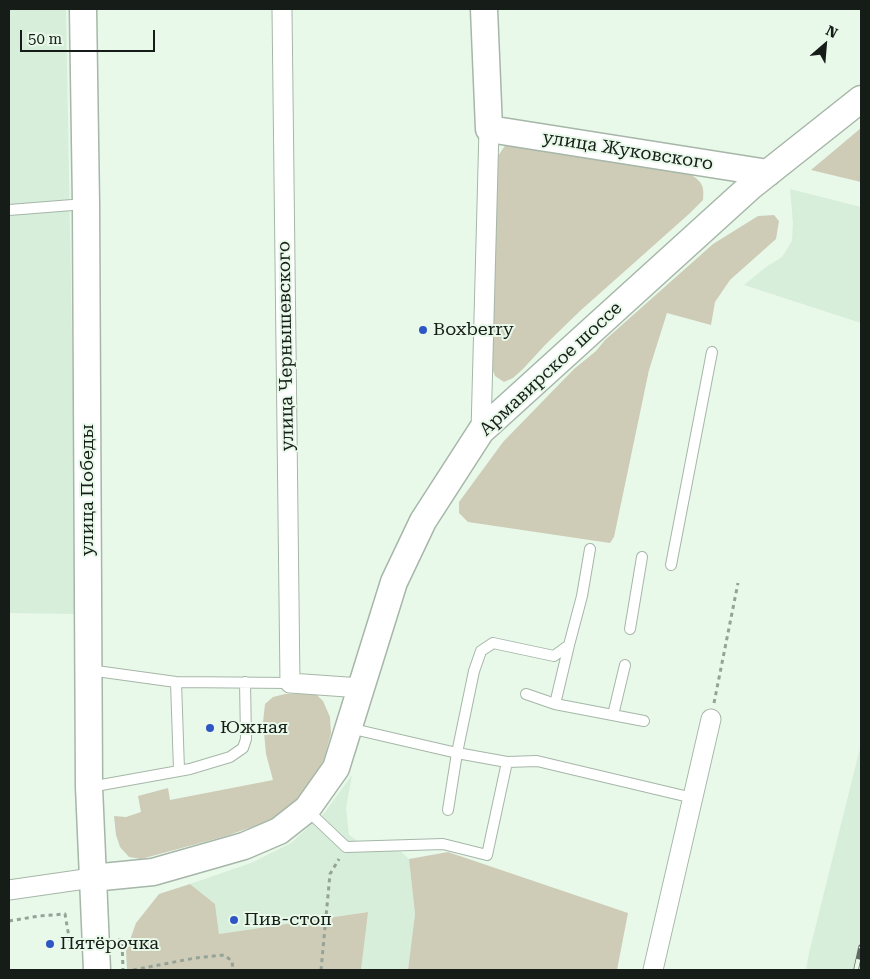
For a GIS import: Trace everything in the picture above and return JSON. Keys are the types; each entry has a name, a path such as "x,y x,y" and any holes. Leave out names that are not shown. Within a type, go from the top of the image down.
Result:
{"street":[{"name":"улица Победы","path":"83,9 89,787 97,970"},
{"name":"улица Чернышевского","path":"282,9 290,683"},
{"path":"482,431 489,129 484,9"},
{"name":"Армавирское шоссе","path":"92,878 152,872 244,846 279,831 307,809 336,768 394,582 423,521 482,431 768,173 861,99"},
{"name":"улица Жуковского","path":"489,129 768,173"},
{"path":"290,683 361,688"},
{"path":"653,970 711,719"},
{"path":"9,890 92,878"}],"lane":[{"path":"9,210 86,204"},
{"path":"671,565 712,352"},
{"path":"555,704 582,596 590,549"},
{"path":"630,629 642,557"},
{"path":"448,810 457,753 474,671 481,651 493,643 554,656 569,644"},
{"path":"613,715 625,665"},
{"path":"89,670 176,682 290,683"},
{"path":"176,682 179,770"},
{"path":"89,787 179,770 230,757 244,748 246,739 245,682"},
{"path":"526,694 555,704 644,721"},
{"path":"349,728 457,753 507,762 537,761 693,798"},
{"path":"307,809 346,847 443,844 487,854 507,762"}],"path":[{"path":"711,719 738,583"},
{"path":"321,970 330,874 346,847"},
{"path":"9,921 65,914 70,943 82,941"},
{"path":"115,940 122,940 123,970"},
{"path":"133,970 195,958 224,955 232,961 233,970"}],"shaded area":[{"path":"9,9 66,9 77,614 9,613"},
{"path":"861,128 861,182 811,170"},
{"path":"506,144 686,172 695,177 702,186 703,200 580,311 523,369 513,378 504,382 495,376 490,363 498,156"},
{"path":"790,189 861,207 861,323 744,285 782,257 792,241 793,223"},
{"path":"774,215 779,221 776,239 730,280 715,302 711,325 667,313 649,370 614,537 610,543 468,522 459,513 459,502 503,442 574,369 713,244 758,216"},
{"path":"285,694 316,694 323,701 330,717 331,733 324,759 314,781 299,800 275,819 226,836 141,859 129,857 120,847 116,835 114,816 126,817 141,812 138,796 168,788 170,800 273,780 266,754 263,722 265,704 273,697"},
{"path":"861,744 861,970 806,970 809,953"},
{"path":"352,775 346,808 349,835 369,849 395,846 409,859 415,914 408,970 361,970 367,912 219,934 215,904 190,884 251,863 291,843 325,812"},
{"path":"448,852 628,913 617,970 408,970 415,914 409,859"},
{"path":"190,884 215,904 219,934 368,912 361,970 127,970 126,951 136,923 159,894"}],"railway":[{"path":"856,970 861,947"}],"place":[{"name":"Boxberry","path":"423,330"},
{"name":"Южная","path":"210,728"},
{"name":"Пив-стоп","path":"234,920"},
{"name":"Пятёрочка","path":"50,944"}]}
